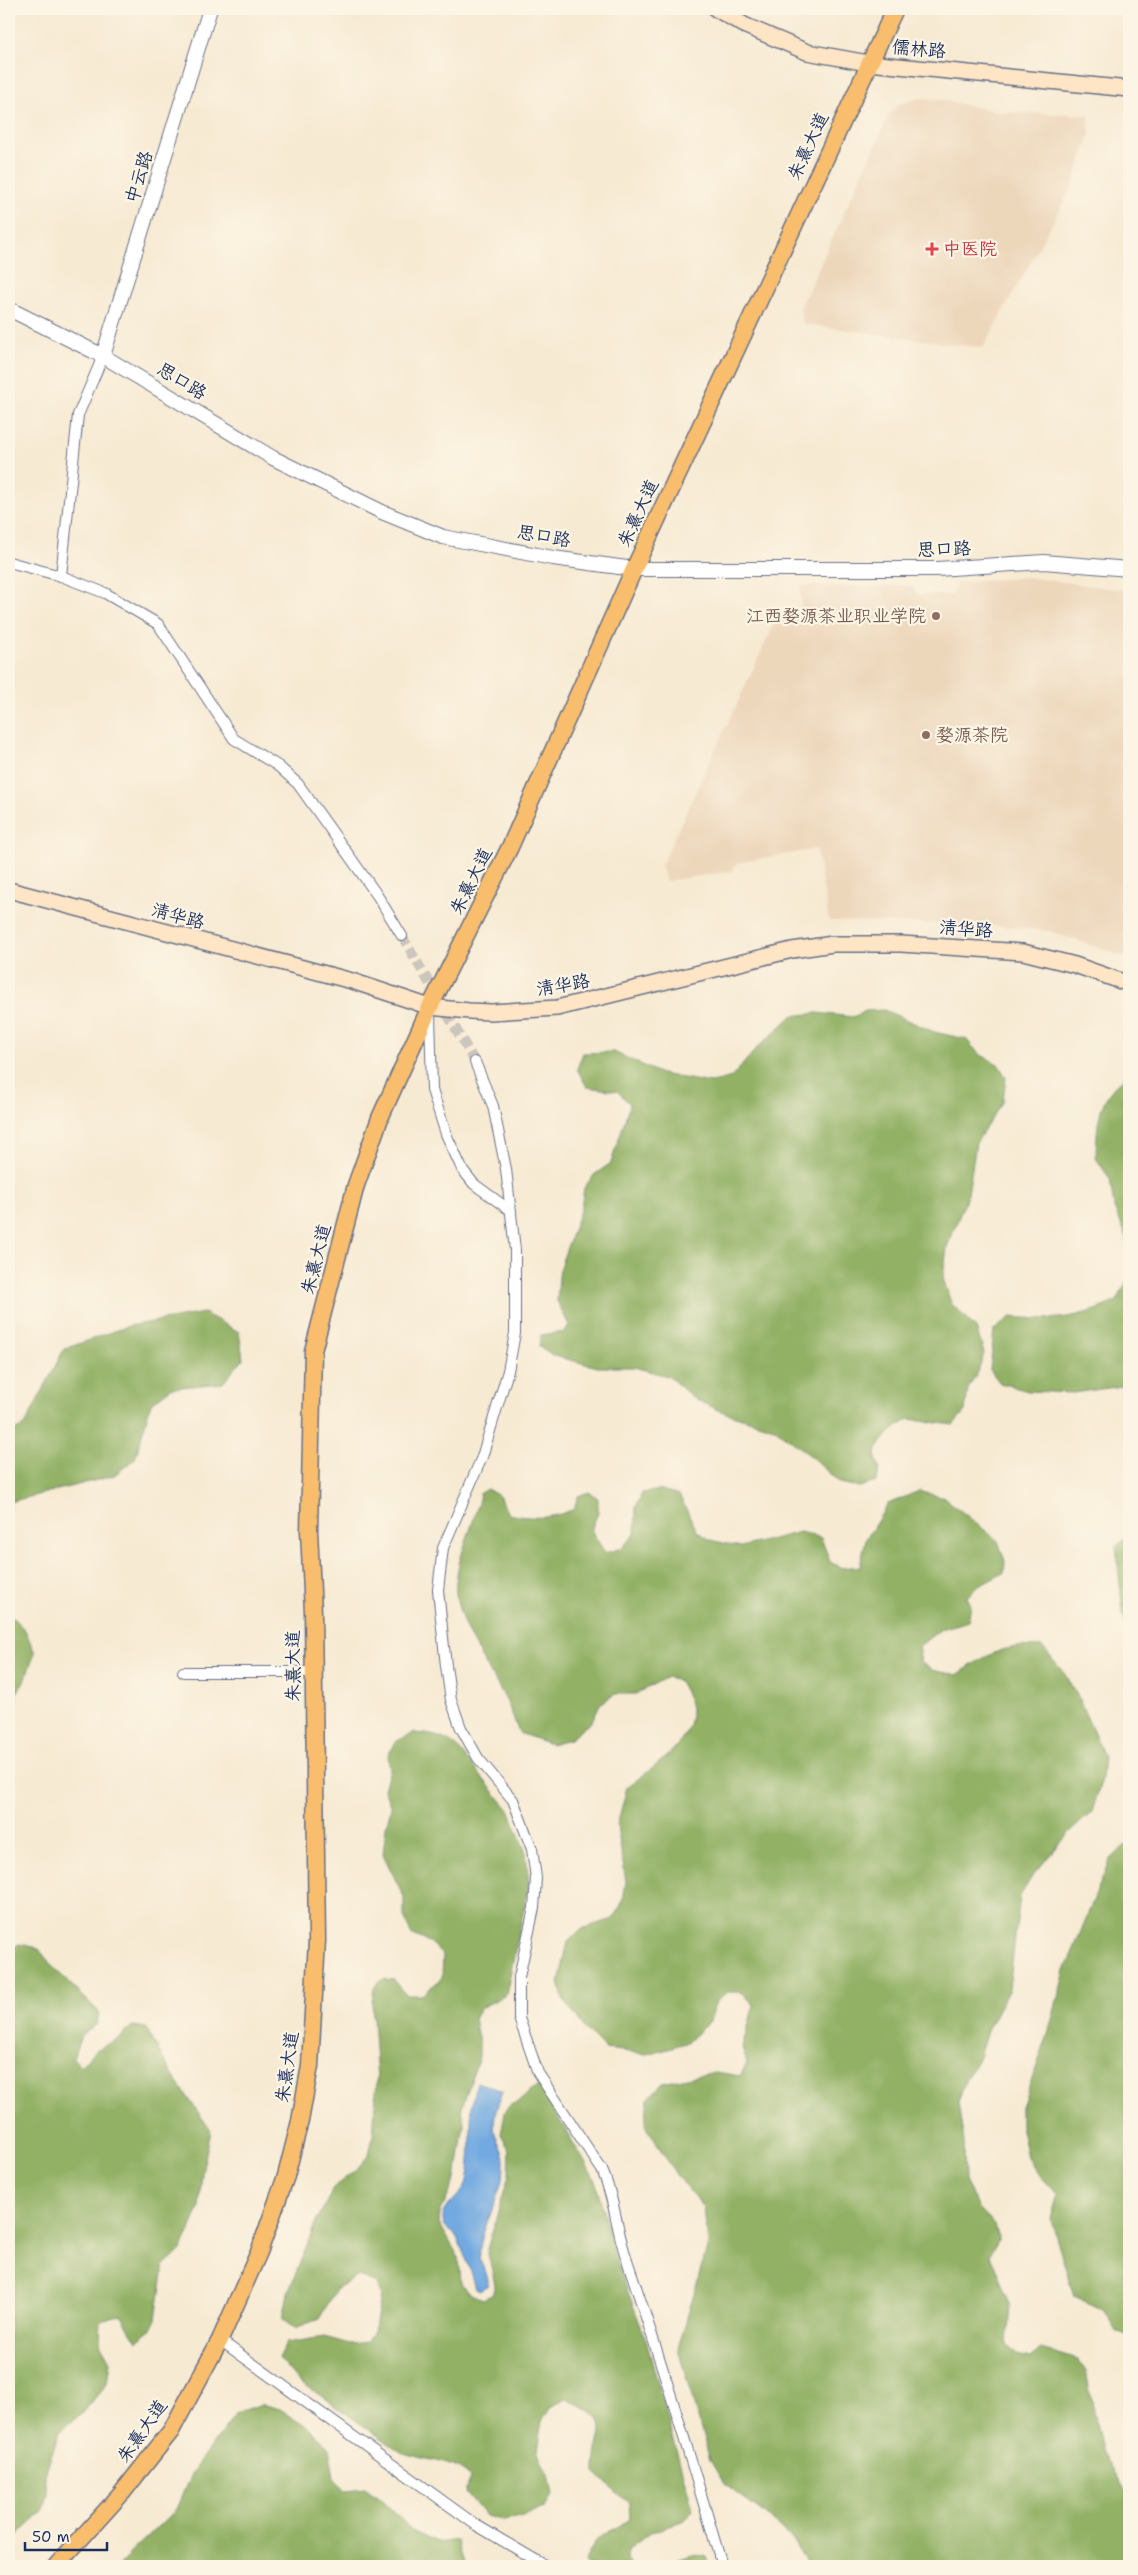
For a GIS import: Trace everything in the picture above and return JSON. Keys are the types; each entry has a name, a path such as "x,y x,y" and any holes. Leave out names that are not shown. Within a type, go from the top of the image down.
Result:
{"main road":[{"name":"儒林路","path":"716,9 746,26 807,52 868,63 1129,89"},
{"name":"朱熹大道","path":"56,2566 71,2552 122,2493 171,2430 220,2340 259,2252 286,2176 310,2066 317,1940 313,1612 309,1531 313,1351 356,1185 380,1118 430,1007 510,848 634,569 868,63 895,9"},
{"name":"清华路","path":"9,890 352,981 430,1007 491,1012 557,1008 792,950 833,944 902,944 1023,952 1075,965 1129,984"}],"street":[{"name":"中云路","path":"103,356 210,9"},
{"name":"思口路","path":"9,309 103,356 273,458 382,512 443,537 553,558 634,569 937,569 1044,562 1129,569"},
{"path":"61,576 78,415 103,356"},
{"path":"9,562 61,576 105,593 158,624 234,739 278,766 298,784 377,895 402,936"},
{"path":"430,1007 432,1090 446,1134 462,1169 474,1184 511,1211"},
{"path":"475,1062 493,1106 506,1169 515,1250 515,1332 508,1371 482,1457 443,1548 438,1590 451,1700 461,1728 478,1758 513,1800 532,1849 536,1878 534,1908 519,1977 519,2018 538,2073 602,2170 609,2185 618,2232 667,2377 722,2566"},
{"path":"183,1672 313,1672"},
{"path":"220,2340 476,2524 546,2566"}],"shaded area":[{"name":"中医院","path":"920,98 944,100 997,112 1089,115 1090,134 1071,189 983,348 803,324 800,308 890,114 899,104"},
{"name":"婺源茶院","path":"1027,577 1129,591 1129,958 1049,931 990,925 829,921 816,849 736,863 732,871 666,881 661,866 776,620 801,620 801,586 912,586 918,594 952,595 957,583"}],"green space":[{"path":"884,1010 934,1032 966,1039 979,1054 998,1064 1006,1077 1003,1101 976,1143 968,1194 947,1247 943,1278 951,1303 976,1328 984,1353 978,1372 968,1389 965,1411 953,1425 909,1419 891,1431 877,1448 876,1458 880,1468 876,1482 859,1487 840,1483 805,1451 774,1428 726,1413 696,1400 668,1376 634,1367 598,1367 554,1356 539,1346 541,1335 565,1332 569,1325 557,1301 560,1267 581,1208 584,1188 594,1175 611,1163 630,1104 617,1091 587,1087 577,1069 583,1053 614,1052 661,1074 711,1083 732,1077 756,1049 792,1016 817,1013 853,1017 865,1011"},
{"path":"1129,1075 1129,1258 1127,1237 1114,1208 1110,1179 1096,1158 1098,1122 1101,1111 1110,1091"},
{"path":"1129,1277 1129,1385 1073,1393 1028,1391 1000,1383 990,1370 994,1330 1011,1317 1041,1319 1066,1317 1089,1312 1117,1301"},
{"path":"204,1313 239,1332 243,1359 223,1383 171,1388 151,1403 135,1459 113,1476 9,1502 9,1434 25,1425 64,1349 129,1326"},
{"path":"487,1489 499,1496 508,1514 525,1517 558,1515 574,1509 578,1496 589,1492 598,1498 598,1512 591,1530 605,1553 622,1548 635,1534 636,1507 642,1493 661,1490 679,1495 697,1531 710,1540 741,1547 800,1532 821,1538 830,1562 842,1568 860,1566 866,1539 888,1504 919,1491 945,1498 998,1541 1005,1561 1004,1573 977,1587 967,1597 971,1605 968,1621 941,1629 918,1647 921,1662 931,1670 957,1675 978,1661 997,1652 1017,1647 1042,1647 1064,1673 1077,1695 1104,1756 1102,1779 1092,1812 1070,1832 1033,1875 1020,1896 1009,1989 988,2028 979,2057 965,2081 958,2102 964,2142 965,2180 978,2208 995,2224 998,2238 990,2255 1010,2304 1007,2345 1017,2355 1030,2358 1041,2349 1078,2360 1086,2371 1102,2452 1129,2496 1129,2566 808,2566 794,2541 766,2514 724,2484 710,2460 678,2349 708,2245 704,2208 677,2176 645,2124 648,2099 663,2083 716,2072 740,2076 747,2063 742,2047 754,2005 742,1992 727,1992 716,2001 710,2021 686,2043 647,2054 605,2049 584,2028 563,1999 559,1982 568,1942 581,1929 613,1919 623,1901 626,1882 617,1826 627,1787 658,1764 678,1744 690,1722 691,1706 679,1681 667,1677 636,1694 615,1694 600,1704 592,1721 570,1739 551,1744 519,1733 506,1700 473,1643 456,1596 456,1581 460,1558 475,1515 480,1493"},
{"path":"1129,1535 1129,1637 1123,1613 1116,1546"},
{"path":"9,1614 25,1630 35,1653 23,1684 9,1704"},
{"path":"414,1733 436,1736 456,1746 509,1810 526,1853 529,1884 506,1995 480,2008 474,2019 479,2043 479,2057 462,2107 464,2124 456,2179 440,2213 439,2223 459,2258 461,2283 471,2294 482,2299 492,2295 495,2285 487,2249 509,2175 510,2151 501,2134 505,2112 510,2105 520,2101 539,2086 595,2179 614,2254 646,2340 693,2510 685,2520 652,2531 630,2548 627,2559 632,2566 587,2566 585,2561 595,2542 600,2537 630,2519 629,2503 595,2473 601,2429 599,2421 594,2414 584,2407 567,2399 550,2407 542,2421 537,2450 548,2475 552,2495 545,2508 503,2521 486,2517 466,2492 470,2477 463,2471 447,2464 401,2452 294,2377 278,2358 286,2343 324,2337 350,2344 367,2342 375,2328 381,2297 375,2282 357,2277 337,2288 319,2319 295,2328 283,2319 288,2293 316,2222 335,2186 356,2170 369,2155 373,2136 377,2079 372,2002 374,1988 383,1979 394,1980 407,1995 422,1995 442,1978 443,1955 429,1942 411,1934 404,1916 404,1897 383,1854 386,1827 391,1808 384,1789 390,1770 388,1755 397,1741"},
{"path":"1129,1842 1129,2336 1116,2331 1104,2310 1074,2297 1051,2219 1058,2194 1043,2180 1027,2157 1021,2130 1021,2109 1047,2038 1065,1971 1110,1859"},
{"path":"19,1944 38,1948 53,1967 99,2012 97,2024 81,2036 73,2058 81,2066 94,2051 120,2038 132,2026 146,2028 170,2071 211,2131 202,2173 199,2208 182,2249 164,2267 156,2319 150,2331 137,2341 121,2315 101,2321 100,2343 110,2361 107,2383 83,2413 60,2431 44,2477 47,2495 42,2513 9,2543 9,1951"},
{"path":"262,2404 280,2409 305,2425 329,2447 334,2478 346,2490 365,2488 389,2506 412,2531 438,2543 457,2540 464,2562 463,2566 117,2566 176,2509 192,2472 236,2413"},
{"path":"692,2555 705,2556 711,2566 658,2566"}],"water":[{"path":"477,2082 503,2091 495,2115 494,2127 504,2161 498,2194 482,2237 480,2248 480,2257 488,2285 479,2290 475,2288 459,2242 454,2234 446,2228 443,2219 446,2209 462,2191 467,2181 472,2106"}],"tunnel":[{"path":"402,936 475,1062"}],"place":[{"name":"中医院","path":"932,249"},
{"name":"江西婺源茶业职业学院","path":"936,616"},
{"name":"婺源茶院","path":"926,735"}]}
